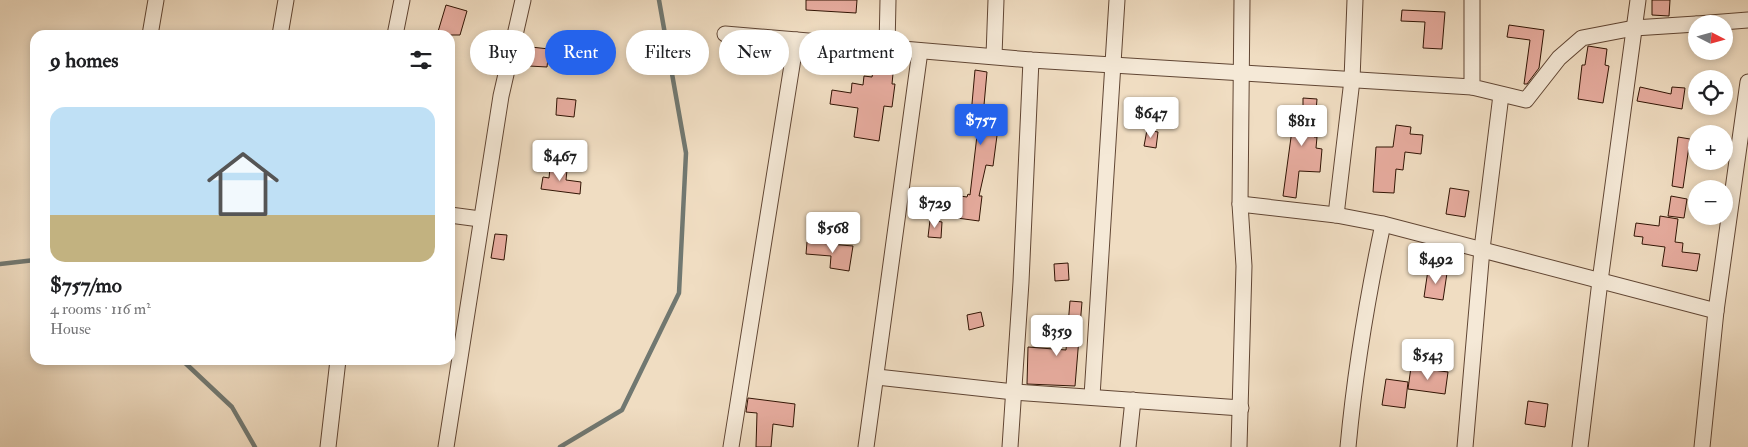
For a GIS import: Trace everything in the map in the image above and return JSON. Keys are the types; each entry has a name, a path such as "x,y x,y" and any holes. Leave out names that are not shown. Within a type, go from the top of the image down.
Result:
{"street":[{"path":"151,30 156,0"},
{"path":"281,30 286,0"},
{"path":"396,30 402,0"},
{"path":"446,447 480,219 501,96 523,0"},
{"path":"888,0 888,30"},
{"path":"994,56 996,0"},
{"path":"1092,396 1117,0"},
{"path":"1239,447 1244,266 1240,204 1242,0"},
{"path":"1336,215 1352,80 1355,0"},
{"path":"1472,0 1472,87"},
{"path":"1580,447 1600,281 1638,0"},
{"path":"1733,21 1748,20"},
{"path":"912,50 1031,60 1472,87 1526,100 1560,58 1582,38 1634,28 1688,25"},
{"path":"789,39 799,40"},
{"path":"731,447 796,40"},
{"path":"866,447 920,51"},
{"path":"1010,447 1031,60"},
{"path":"1702,447 1716,311 1748,82"},
{"path":"1466,447 1482,248 1500,94"},
{"path":"1240,204 1336,215 1382,224 1482,248 1716,311"},
{"path":"455,216 480,219"},
{"path":"1348,447 1362,325 1382,224"},
{"path":"328,447 337,365"},
{"path":"876,377 1014,392 1241,408"},
{"path":"1128,447 1133,400"}],"building":[{"path":"806,0 857,0 856,13 806,10"},
{"path":"1652,0 1670,0 1669,16 1652,15"},
{"path":"446,5 467,11 460,35 455,35 455,30 438,30"},
{"path":"1402,10 1445,12 1442,49 1423,48 1425,22 1401,21"},
{"path":"1509,25 1544,30 1539,68 1527,84 1524,84 1530,40 1507,37"},
{"path":"1588,46 1607,49 1605,65 1609,66 1603,103 1578,99 1582,65 1585,65"},
{"path":"535,47 545,49 545,67 535,66"},
{"path":"975,70 987,72 984,105 1003,108 1000,128 998,128 993,166 986,165 979,196 982,196 979,221 957,218 960,196 967,197 968,194 970,195 978,127 970,126"},
{"path":"872,75 893,75 892,84 895,84 892,107 884,106 879,141 854,137 858,108 830,104 832,90 851,93 852,83 863,85 864,76 872,77"},
{"path":"1640,87 1671,94 1672,87 1685,88 1682,109 1637,101"},
{"path":"557,98 576,100 574,117 556,115"},
{"path":"1303,98 1317,99 1314,137 1317,137 1316,148 1322,149 1320,172 1299,171 1296,198 1283,196 1295,108 1303,109"},
{"path":"1396,125 1411,127 1410,134 1423,135 1421,154 1405,152 1403,170 1396,169 1394,193 1373,192 1376,147 1393,147"},
{"path":"1147,130 1158,132 1156,148 1144,146"},
{"path":"1678,137 1688,139 1683,188 1672,186"},
{"path":"550,168 567,170 566,180 581,182 580,194 541,189 543,177 549,178"},
{"path":"1450,188 1469,191 1465,217 1446,214"},
{"path":"1671,196 1687,199 1684,218 1668,216"},
{"path":"1660,216 1678,219 1675,242 1683,243 1682,252 1700,254 1697,271 1662,266 1665,247 1642,244 1643,237 1634,236 1636,223 1659,226"},
{"path":"930,220 942,222 941,238 928,237"},
{"path":"495,234 507,235 504,260 491,258"},
{"path":"807,242 853,246 849,271 830,268 831,256 806,254"},
{"path":"1068,263 1069,280 1055,281 1054,264"},
{"path":"1428,270 1447,273 1443,300 1424,297"},
{"path":"1070,301 1082,302 1075,386 1027,384 1028,347 1066,350"},
{"path":"981,312 984,326 969,330 967,315"},
{"path":"1411,367 1448,372 1445,394 1408,389"},
{"path":"1386,379 1408,382 1405,408 1382,405"},
{"path":"748,398 795,404 793,427 773,424 771,447 756,447 757,413 746,412"},
{"path":"1528,401 1548,404 1545,427 1525,424"}],"waterway":[{"path":"560,447 622,410 679,293 686,153 659,0"},
{"path":"0,264 30,261"},
{"path":"187,365 232,407 255,447"}]}
